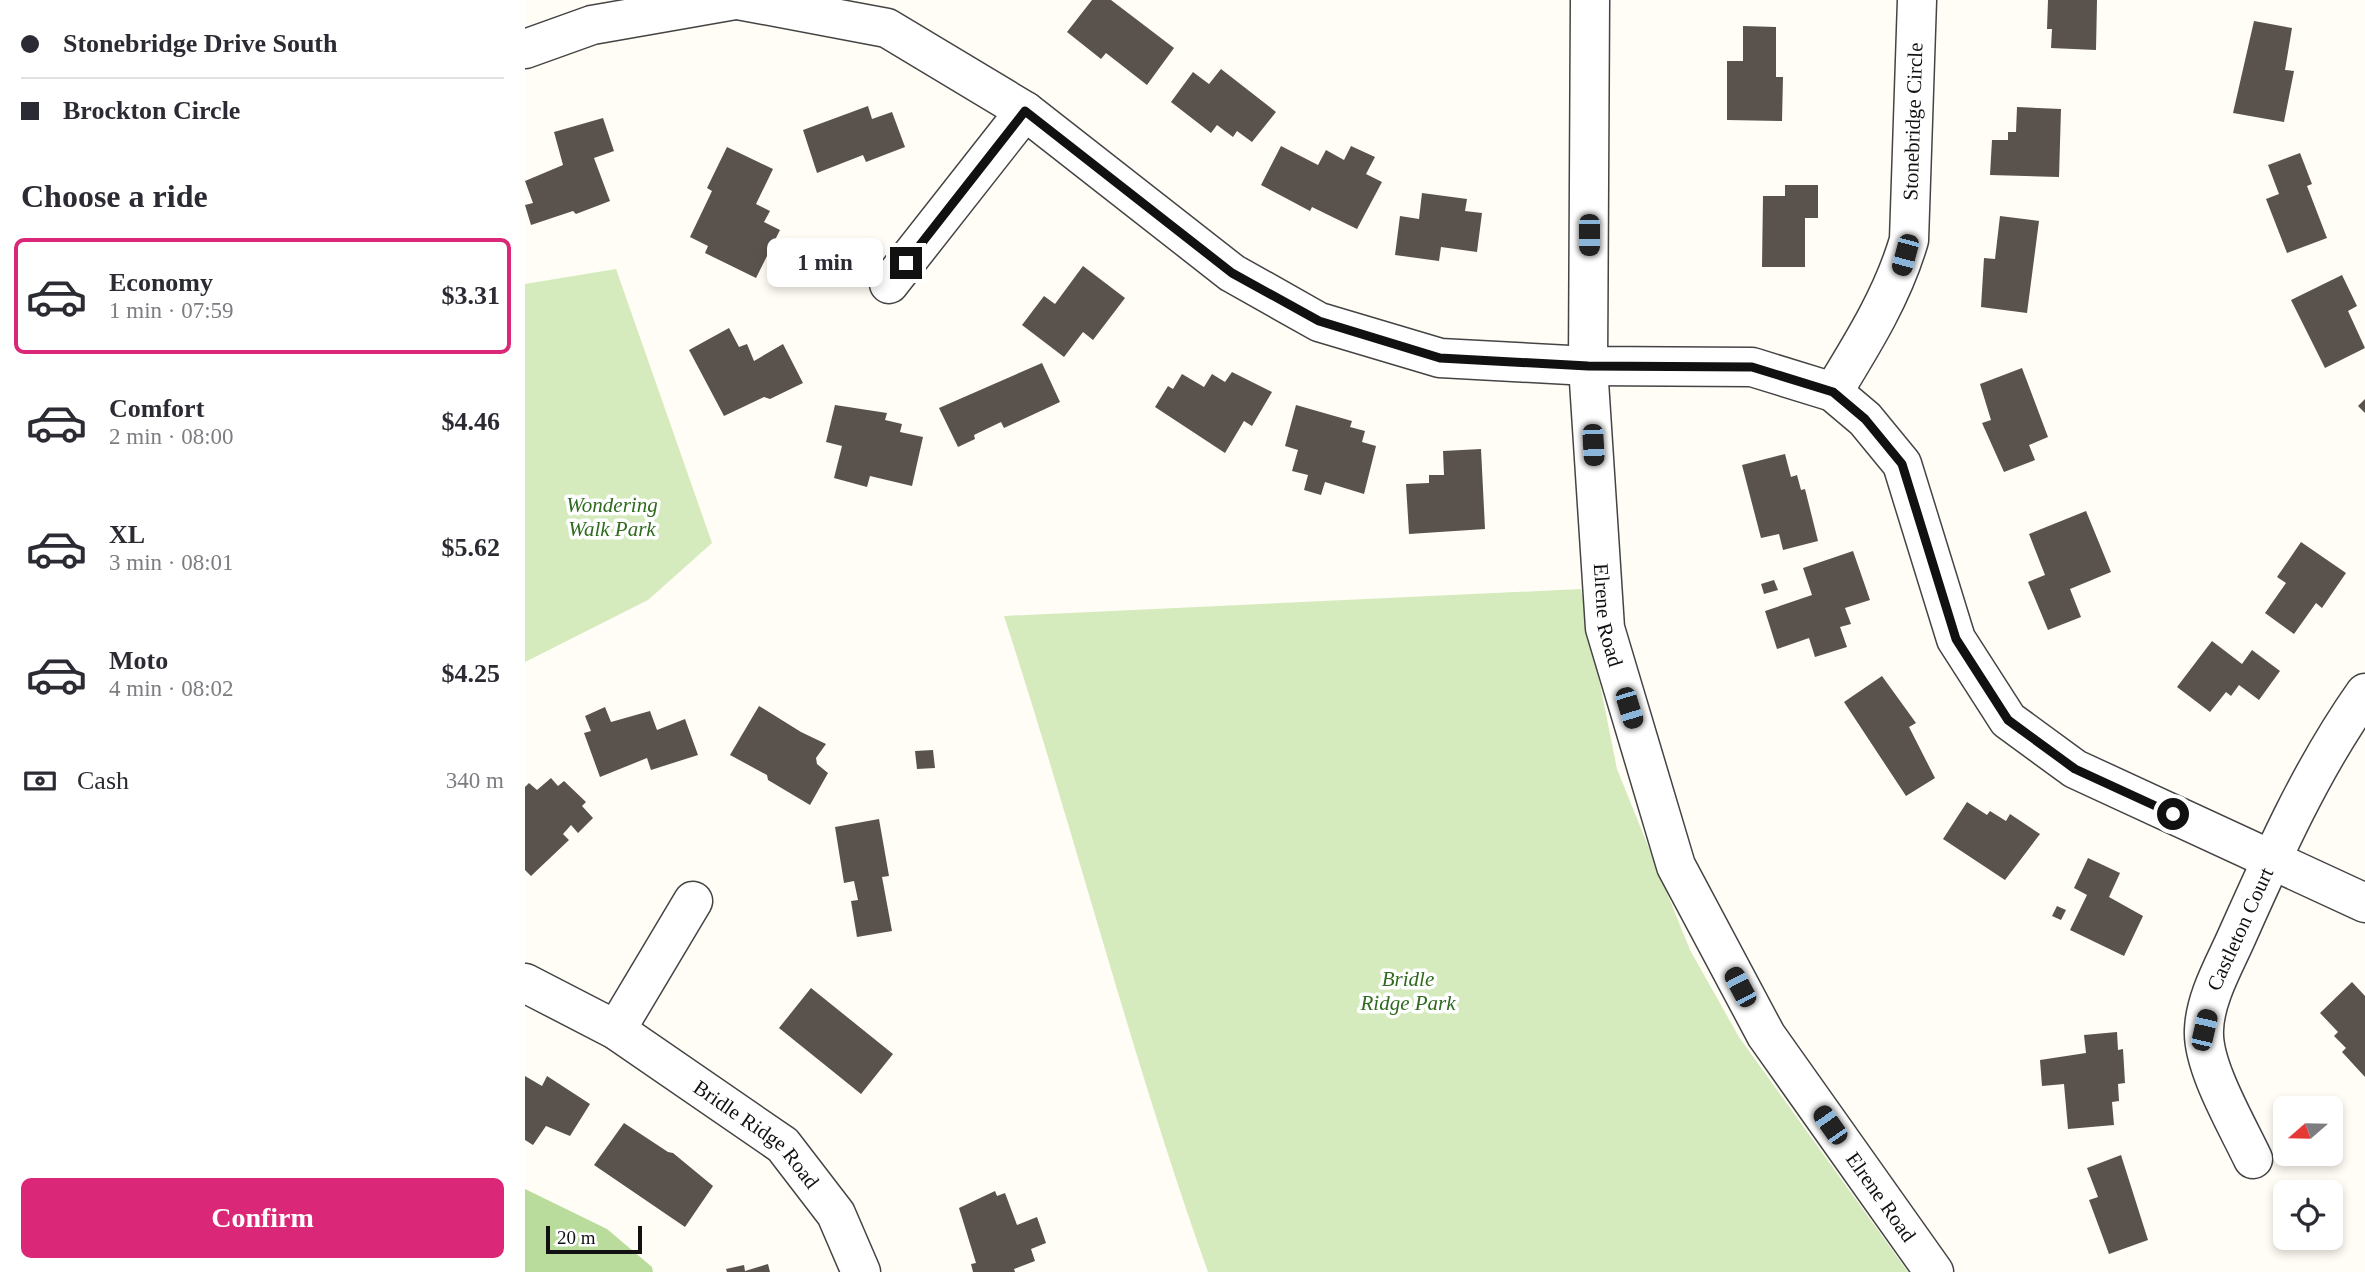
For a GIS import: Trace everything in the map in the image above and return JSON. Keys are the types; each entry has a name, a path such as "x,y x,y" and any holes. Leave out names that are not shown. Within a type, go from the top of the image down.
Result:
{"street":[{"path":"525,49 592,25 736,0 887,27 1025,111 1232,273 1319,321 1440,358 1588,366 1752,367 1833,392 1865,419 1902,464 1956,639 2008,720 2075,769 2365,902"},
{"name":"Elrene Road","path":"1590,0 1588,366 1605,628 1676,866 1766,1035 1934,1272"},
{"name":"Stonebridge Circle","path":"1833,392 1885,305 1901,270 1909,240 1917,0"},
{"path":"889,284 1025,111"},
{"name":"Castleton Court","path":"2253,1159 2210,1068 2204,1030 2213,992 2272,858 2319,764 2365,693"},
{"path":"615,1030 693,901"},
{"name":"Bridle Ridge Road","path":"525,983 615,1030 783,1145 836,1214 861,1272"}],"green space":[{"name":"Wondering Walk Park","path":"616,269 712,543 648,600 525,662 525,284"},
{"name":"Bridle Ridge Park","path":"1581,589 1617,769 1690,950 1739,1037 1908,1272 1208,1272 1128,1027 1004,616"},
{"path":"525,1189 607,1229 652,1267 653,1272 525,1272"}],"building":[{"path":"1092,0 1111,0 1174,48 1147,85 1106,53 1101,59 1067,32"},
{"path":"2048,0 2097,0 2096,50 2051,48 2052,29 2047,29"},
{"path":"2254,21 2292,28 2285,70 2294,71 2284,122 2233,113"},
{"path":"1743,26 1776,27 1776,77 1783,77 1782,121 1727,120 1727,61 1743,61"},
{"path":"1221,69 1276,112 1252,142 1237,131 1233,137 1217,125 1211,133 1171,102 1193,72 1209,84"},
{"path":"868,106 872,119 892,112 905,147 866,162 863,155 817,173 803,130"},
{"path":"2017,107 2061,109 2059,177 1990,175 1992,140 2008,140 2008,132 2016,132"},
{"path":"603,118 614,151 594,158 610,201 576,214 573,211 531,225 525,205 533,203 525,181 563,165 554,132"},
{"path":"1281,146 1318,165 1326,150 1344,160 1351,146 1375,157 1366,174 1382,182 1357,229 1312,207 1310,211 1261,185"},
{"path":"727,147 773,169 756,204 770,211 764,222 780,230 756,278 705,253 708,246 690,237 712,191 707,188"},
{"path":"2300,153 2312,184 2307,186 2327,238 2287,253 2266,199 2279,194 2268,165"},
{"path":"1785,185 1818,185 1818,218 1805,218 1805,267 1762,267 1763,196 1785,196"},
{"path":"1422,193 1467,199 1465,211 1482,213 1477,252 1441,247 1439,261 1395,255 1400,216 1419,219"},
{"path":"2000,216 2039,221 2027,313 1981,307 1984,258 1995,259"},
{"path":"1083,266 1125,298 1093,340 1083,332 1064,357 1022,325 1044,296 1055,304"},
{"path":"2342,275 2357,306 2348,311 2365,348 2325,368 2291,300"},
{"path":"729,328 739,347 747,344 754,361 783,344 803,383 770,399 764,397 724,416 689,350"},
{"path":"1042,363 1060,402 1004,428 1001,422 974,435 975,439 958,447 939,408"},
{"path":"2022,368 2048,437 2029,445 2035,460 2004,472 1982,423 1991,420 1980,384"},
{"path":"1232,372 1272,392 1252,426 1244,421 1225,453 1155,407 1168,386 1173,389 1182,374 1204,387 1212,374 1225,382"},
{"path":"2365,399 2365,413 2358,406"},
{"path":"835,405 887,413 885,420 902,424 900,432 923,437 912,486 870,476 867,487 834,478 842,446 826,442"},
{"path":"1296,405 1352,421 1350,427 1365,431 1362,442 1376,446 1364,494 1325,482 1321,495 1304,490 1308,475 1292,471 1298,450 1285,446"},
{"path":"1481,449 1485,529 1409,534 1406,484 1429,483 1429,475 1444,475 1443,451"},
{"path":"1785,454 1791,477 1797,475 1801,490 1805,489 1818,541 1783,550 1779,534 1761,538 1742,465"},
{"path":"2086,511 2111,572 2070,589 2081,617 2048,630 2028,582 2045,575 2029,534"},
{"path":"2301,542 2346,573 2322,608 2316,603 2294,634 2265,613 2286,583 2277,577"},
{"path":"1853,551 1870,600 1845,608 1851,624 1840,627 1847,647 1815,657 1809,638 1777,649 1765,611 1812,595 1803,568"},
{"path":"1774,580 1778,590 1764,594 1761,584"},
{"path":"2212,641 2242,664 2252,650 2280,671 2259,700 2239,685 2231,696 2226,692 2210,712 2177,687"},
{"path":"1882,676 1916,723 1909,727 1935,778 1906,796 1844,702"},
{"path":"759,706 826,744 816,758 817,764 828,773 810,805 768,780 767,775 730,755"},
{"path":"605,707 611,722 650,711 657,730 685,719 698,755 651,770 647,758 600,777 584,733 591,731 585,716"},
{"path":"933,750 935,768 917,769 915,751"},
{"path":"551,778 558,786 564,781 586,802 582,806 593,818 578,833 571,825 563,834 569,840 531,876 525,870 525,787 529,783 537,790"},
{"path":"1967,802 1987,815 1990,811 2006,821 2010,814 2040,834 2005,880 1943,839"},
{"path":"879,819 889,876 882,877 892,931 857,937 851,901 858,900 854,881 844,883 835,827"},
{"path":"2088,858 2120,873 2109,897 2143,916 2124,956 2070,930 2087,895 2074,888"},
{"path":"2057,906 2066,910 2061,920 2052,916"},
{"path":"2352,982 2365,996 2365,1077 2342,1052 2346,1048 2334,1036 2338,1032 2320,1013"},
{"path":"811,988 893,1054 861,1094 779,1028"},
{"path":"2117,1032 2118,1050 2123,1049 2125,1083 2118,1084 2119,1101 2112,1102 2114,1125 2068,1129 2064,1084 2042,1086 2040,1060 2086,1053 2084,1035"},
{"path":"525,1076 542,1086 547,1076 590,1104 570,1136 546,1126 533,1145 525,1140"},
{"path":"624,1123 673,1153 713,1186 685,1227 594,1165"},
{"path":"2121,1155 2148,1240 2109,1254 2089,1200 2098,1197 2087,1168"},
{"path":"995,1191 997,1196 1005,1193 1017,1225 1037,1217 1046,1243 1031,1249 1035,1261 1014,1269 1015,1272 973,1272 971,1264 976,1263 959,1208"},
{"path":"768,1264 770,1272 727,1272 726,1269 744,1265 745,1271"}],"route":[{"path":"906,263 1025,111 1232,273 1319,321 1440,358 1588,366 1752,367 1833,392 1865,419 1902,464 1956,639 2008,720 2075,769 2173,814"}]}
